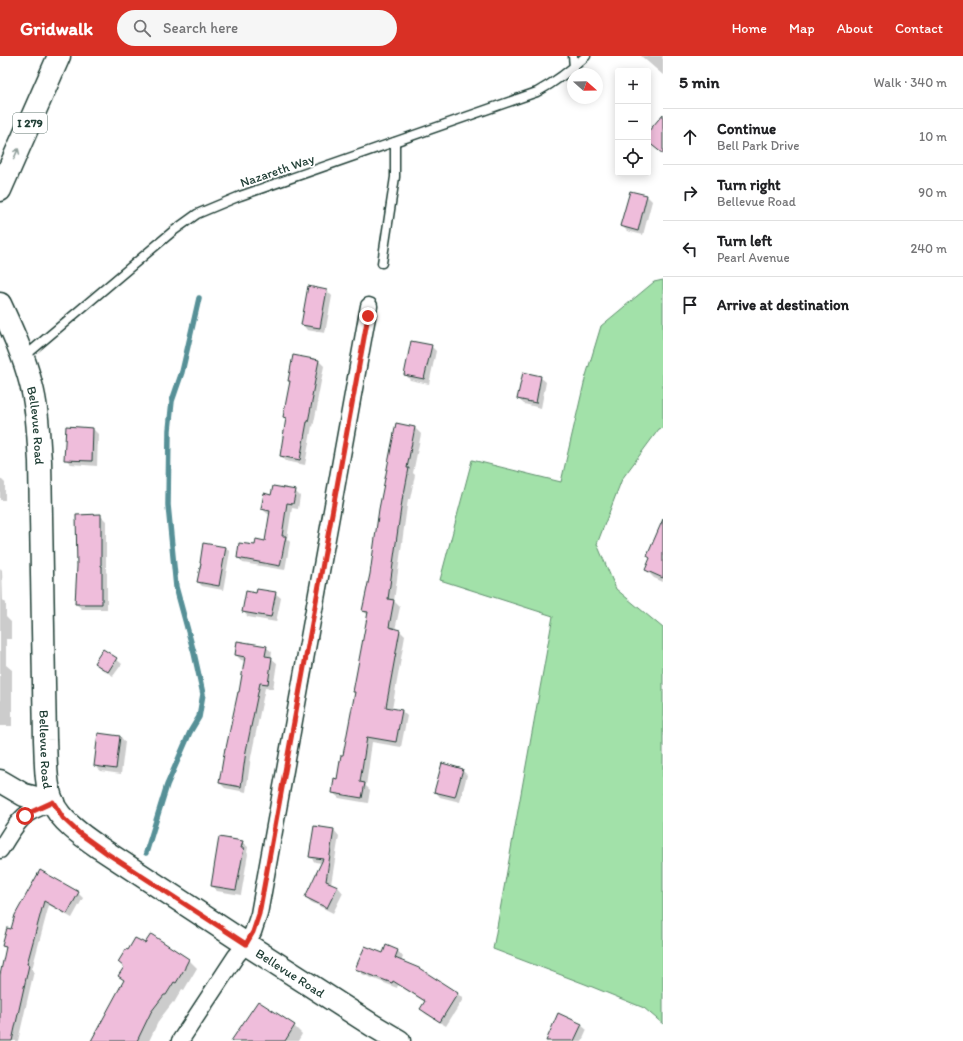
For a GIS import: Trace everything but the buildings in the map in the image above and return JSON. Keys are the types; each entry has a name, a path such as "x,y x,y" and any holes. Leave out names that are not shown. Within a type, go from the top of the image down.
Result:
{"main road":[{"name":"I 279","path":"0,190 59,56"},
{"name":"Bellevue Road","path":"0,304 23,358 32,386 37,418 40,461 45,740 49,790 53,802 63,818 79,833 108,854 399,1041"},
{"path":"0,782 24,795 53,802"}],"street":[{"path":"180,1041 236,956 246,944 253,932 259,914 369,306"},
{"path":"0,850 25,816 53,802"}],"lane":[{"path":"573,56 574,67"},
{"name":"Nazareth Way","path":"23,358 172,232 197,214 240,196 537,92 574,67 586,56"},
{"path":"382,263 395,176 395,142"}],"green space":[{"path":"663,280 663,428 659,429 622,479 597,544 616,589 663,628 663,1024 644,1008 493,949 553,616 440,580 472,460 561,482 585,379 601,326 654,282"}],"waterway":[{"path":"146,853 167,785 190,732 199,717 203,694 194,653 176,587 168,505 169,430 172,401 182,372 199,298"}],"route":[{"path":"25,816 53,802 63,818 79,833 108,854 246,944 253,932 259,914 368,316"}]}
